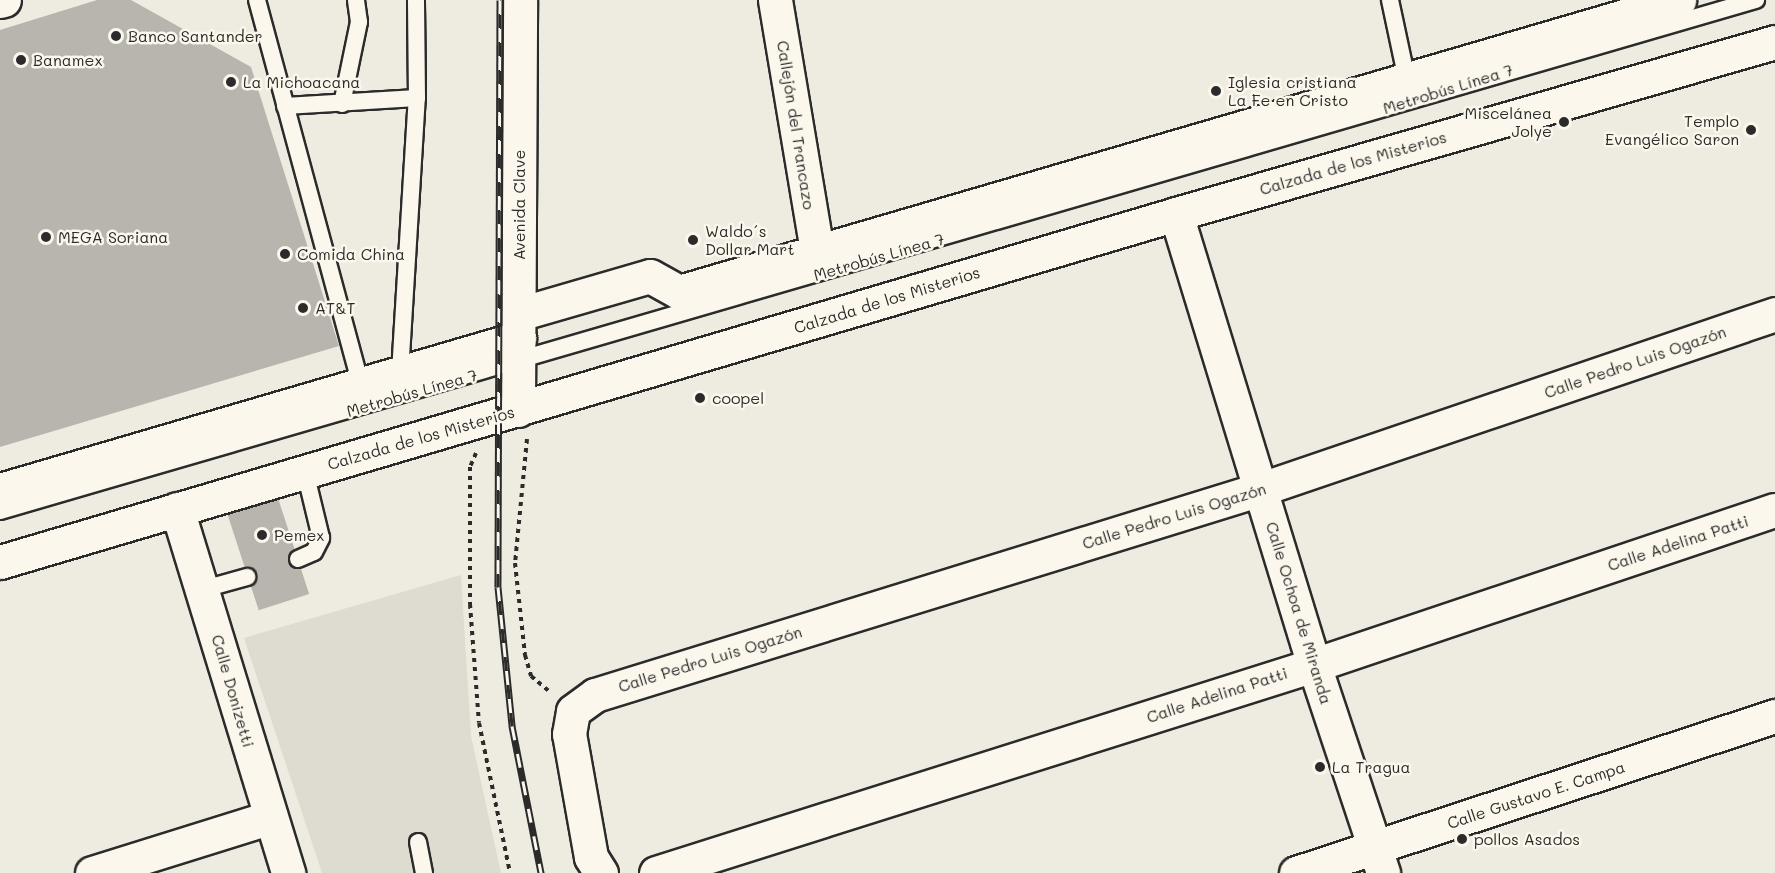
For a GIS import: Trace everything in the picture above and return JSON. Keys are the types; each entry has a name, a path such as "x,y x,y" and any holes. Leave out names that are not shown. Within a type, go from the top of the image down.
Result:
{"street":[{"name":"Avenida Clave","path":"520,0 519,338 525,408"},
{"name":"Callejón del Trancazo","path":"775,0 817,250"},
{"path":"0,490 519,338 650,276 679,292 1679,0"},
{"name":"Calzada de los Misterios","path":"0,562 1176,214 1775,42"},
{"name":"Calle Ochoa de Miranda","path":"1176,214 1314,665 1379,860"},
{"name":"Calle Pedro Luis Ogazón","path":"573,711 595,695 1261,489 1775,314"},
{"name":"Calle Donizetti","path":"177,508 204,589 269,818 288,873"},
{"name":"Calle Adelina Patti","path":"656,873 1314,665 1775,510"},
{"path":"573,711 569,723 571,745 591,857 602,873"},
{"name":"Calle Gustavo E. Campa","path":"1296,873 1379,860 1775,716"},
{"path":"92,873 269,818"}],"lane":[{"path":"257,0 361,385"},
{"path":"342,104 359,22 356,0"},
{"path":"400,373 417,98 416,0"},
{"path":"1390,0 1407,80"},
{"name":"Metrobús Línea 7","path":"0,511 519,338 1756,0"},
{"path":"285,106 417,98"},
{"path":"298,559 314,552 321,538 305,472"},
{"path":"204,589 247,577"},
{"path":"418,842 424,873"}],"path":[{"path":"525,408 515,563 525,655 531,676 573,711"},
{"path":"482,420 481,444 470,467 470,604 479,723 510,873"}],"shaded area":[{"path":"461,575 471,736 501,873 322,873 244,638"}],"building":[{"path":"97,0 131,0 251,67 339,346 0,447 0,30"},
{"name":"Pemex","path":"277,495 309,594 259,610 227,511"}],"railway":[{"path":"500,0 498,587 512,726 541,873"}],"place":[{"name":"Banco Santander","path":"116,36"},
{"name":"Banamex","path":"21,60"},
{"name":"La Michoacana","path":"231,82"},
{"name":"Iglesia cristiana La Fe en Cristo","path":"1216,91"},
{"name":"Miscelánea Jolye","path":"1564,122"},
{"name":"Templo Evangélico Saron","path":"1751,130"},
{"name":"MEGA Soriana","path":"46,237"},
{"name":"Waldo´s Dollar Mart","path":"693,240"},
{"name":"Comida China","path":"285,254"},
{"name":"AT&T","path":"303,308"},
{"name":"coopel","path":"700,398"},
{"name":"Pemex","path":"262,535"},
{"name":"La Tragua","path":"1320,767"},
{"name":"pollos Asados","path":"1462,839"}]}
